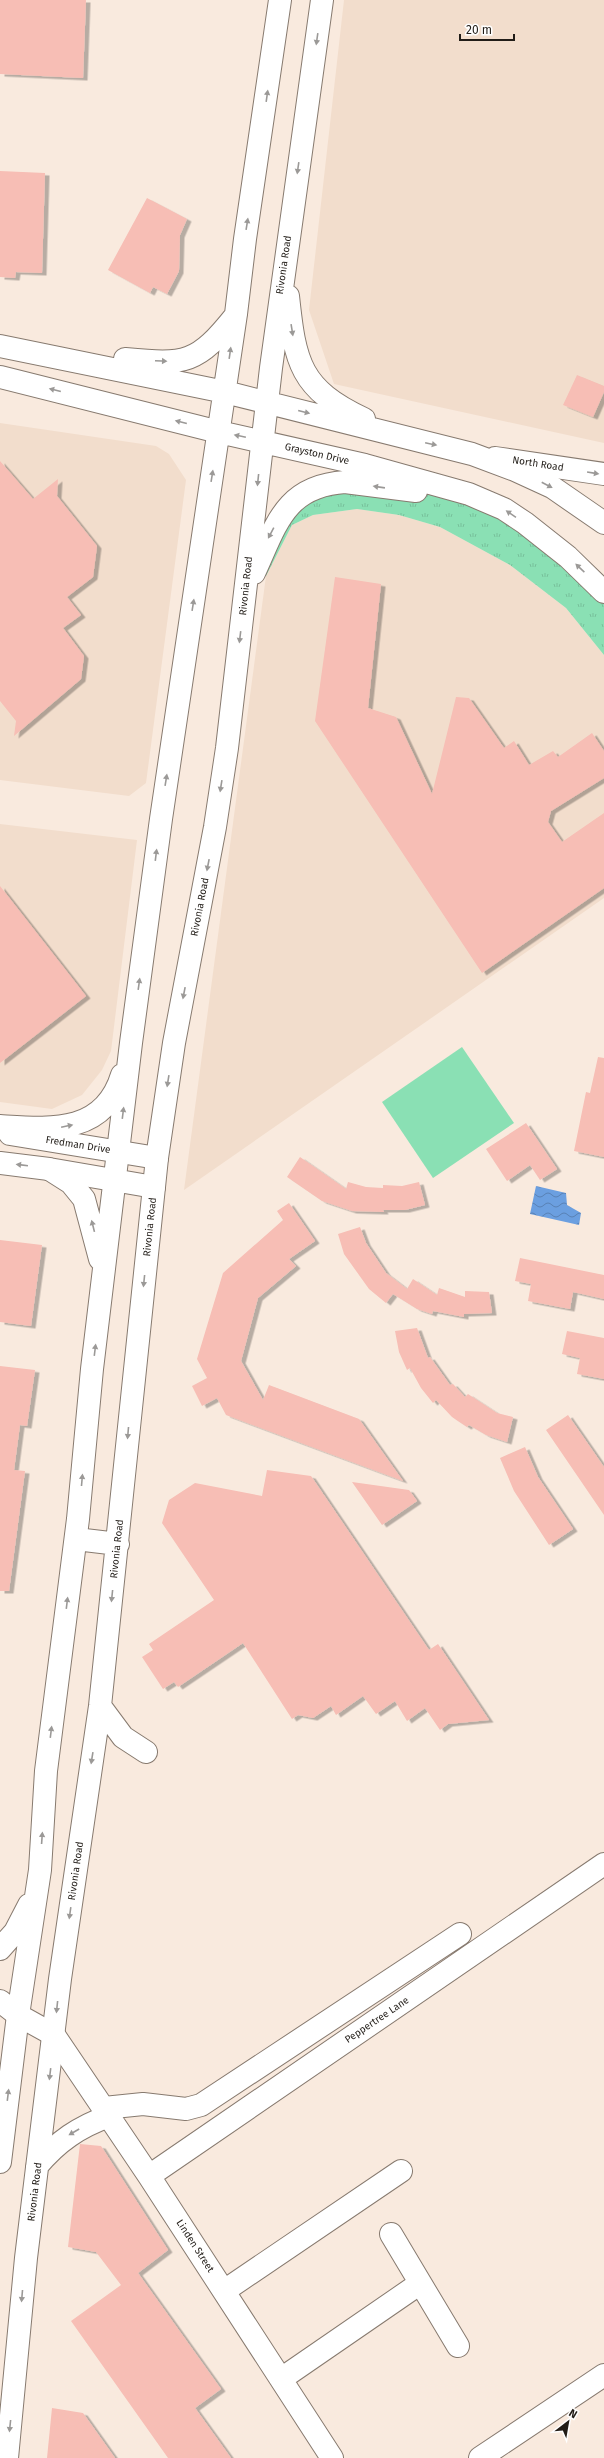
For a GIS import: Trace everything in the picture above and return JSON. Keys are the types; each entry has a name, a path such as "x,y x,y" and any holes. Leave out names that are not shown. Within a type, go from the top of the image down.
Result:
{"main road":[{"path":"0,2162 18,2015 40,1870 46,1771 76,1539 92,1369 116,1180 131,1044 161,819 219,432 245,238 280,0"},
{"name":"Rivonia Road","path":"7,2458 26,2258 60,1979 100,1706 157,1158 174,1043 215,827 227,748 266,403 284,263 322,0"},
{"path":"284,263 294,338 307,378 333,402 353,415 404,439"},
{"path":"5,347 155,361 181,361 196,356 207,348 236,314"},
{"path":"5,347 224,392 404,439 472,454 515,470 552,488 604,523"},
{"name":"Grayston Drive","path":"0,377 219,432 428,481 487,500 504,509 540,534 568,557 604,592"},
{"name":"North Road","path":"472,454 604,474"},
{"path":"245,594 280,517 299,496 314,488 345,482 487,500"},
{"path":"0,1126 58,1128 79,1124 95,1114 109,1102 120,1080 131,1044"},
{"name":"Fredman Drive","path":"0,1132 157,1158"},
{"path":"0,1163 49,1168 154,1187"},
{"path":"49,1168 71,1182 84,1199 95,1235 104,1278"},
{"path":"76,1539 118,1544"},
{"path":"100,1706 123,1737 146,1752"},
{"name":"Peppertree Lane","path":"149,2176 604,1864"},
{"path":"0,1949 21,1921 40,1870"},
{"path":"38,2166 63,2139 106,2112 143,2104 186,2109 201,2105 460,1934"},
{"path":"0,2001 18,2015 54,2035"},
{"name":"Linden Street","path":"54,2035 149,2176 332,2458"},
{"path":"224,2291 401,2171"},
{"path":"391,2234 419,2284 458,2346"},
{"path":"281,2379 419,2284"},
{"path":"480,2458 604,2376"}],"shaded area":[{"path":"344,0 604,0 604,443 334,384 309,310"},
{"path":"0,423 156,446 169,454 186,480 146,783 129,796 0,780"},
{"path":"357,509 399,515 440,527 510,565 566,608 604,655 604,898 184,1190 266,576 292,525 313,515"},
{"path":"0,824 137,840 111,1051 102,1070 82,1095 52,1109 0,1102"}],"green space":[{"path":"360,481 487,504 604,594 604,655 566,608 510,565 440,527 399,515 357,509 313,515 292,525 266,576 253,570 276,516"},
{"path":"462,1047 514,1123 433,1178 382,1102"}],"water":[{"path":"536,1186 566,1193 567,1205 581,1213 579,1225 530,1214"}],"building":[{"path":"0,0 86,0 83,78 0,74"},
{"path":"0,171 45,173 42,273 16,272 15,278 0,277"},
{"path":"147,198 187,219 180,235 179,271 167,294 153,287 150,293 108,270"},
{"path":"577,375 604,386 604,392 593,417 563,405"},
{"path":"0,461 33,499 58,479 57,496 97,546 93,577 67,597 81,615 63,628 84,656 81,679 14,736 16,721 0,701"},
{"path":"335,577 381,584 368,708 396,717 432,794 456,697 469,698 504,748 514,741 529,765 553,751 558,757 592,733 604,751 604,778 551,811 548,822 562,842 604,813 604,888 482,973 315,721"},
{"path":"0,886 86,996 0,1063"},
{"path":"598,1057 604,1058 604,1157 574,1151 586,1092 590,1093"},
{"path":"526,1123 557,1169 540,1180 530,1165 507,1181 486,1149"},
{"path":"300,1157 346,1189 348,1182 366,1187 383,1188 383,1185 402,1186 419,1182 425,1205 405,1210 383,1210 384,1212 352,1211 322,1201 287,1177"},
{"path":"289,1203 315,1241 289,1259 296,1266 258,1298 241,1361 263,1400 269,1385 359,1419 403,1481 226,1415 217,1398 202,1406 192,1386 207,1378 197,1359 223,1273 283,1220 277,1211"},
{"path":"360,1227 366,1243 386,1273 407,1289 413,1279 437,1295 439,1288 465,1297 465,1291 489,1292 492,1313 464,1314 464,1317 433,1311 432,1314 417,1309 393,1294 386,1303 369,1289 344,1254 338,1234"},
{"path":"0,1240 42,1245 31,1326 0,1322"},
{"path":"520,1258 604,1275 604,1299 573,1292 570,1309 528,1301 531,1284 515,1281"},
{"path":"417,1328 428,1358 430,1357 450,1385 453,1384 465,1397 468,1394 497,1413 513,1417 507,1442 486,1435 469,1425 467,1427 452,1417 436,1400 433,1403 421,1388 410,1368 407,1370 399,1352 395,1331"},
{"path":"567,1331 604,1338 604,1379 577,1374 580,1358 562,1354"},
{"path":"0,1366 35,1370 27,1426 20,1425 14,1470 25,1471 9,1591 0,1591"},
{"path":"568,1415 604,1467 604,1515 546,1430"},
{"path":"525,1447 538,1477 573,1529 549,1545 514,1491 500,1458"},
{"path":"267,1470 311,1476 429,1650 438,1644 489,1720 448,1724 440,1730 425,1708 407,1721 395,1701 376,1714 363,1696 336,1715 331,1706 313,1718 298,1715 292,1719 243,1643 178,1687 174,1682 163,1689 142,1657 153,1650 149,1644 214,1600 162,1523 169,1500 195,1483 262,1496"},
{"path":"352,1482 409,1490 417,1501 382,1525"},
{"path":"80,2144 101,2146 168,2250 138,2273 221,2389 195,2408 231,2458 168,2458 71,2321 121,2285 96,2252 68,2247"},
{"path":"52,2408 83,2413 115,2458 47,2458"}]}
